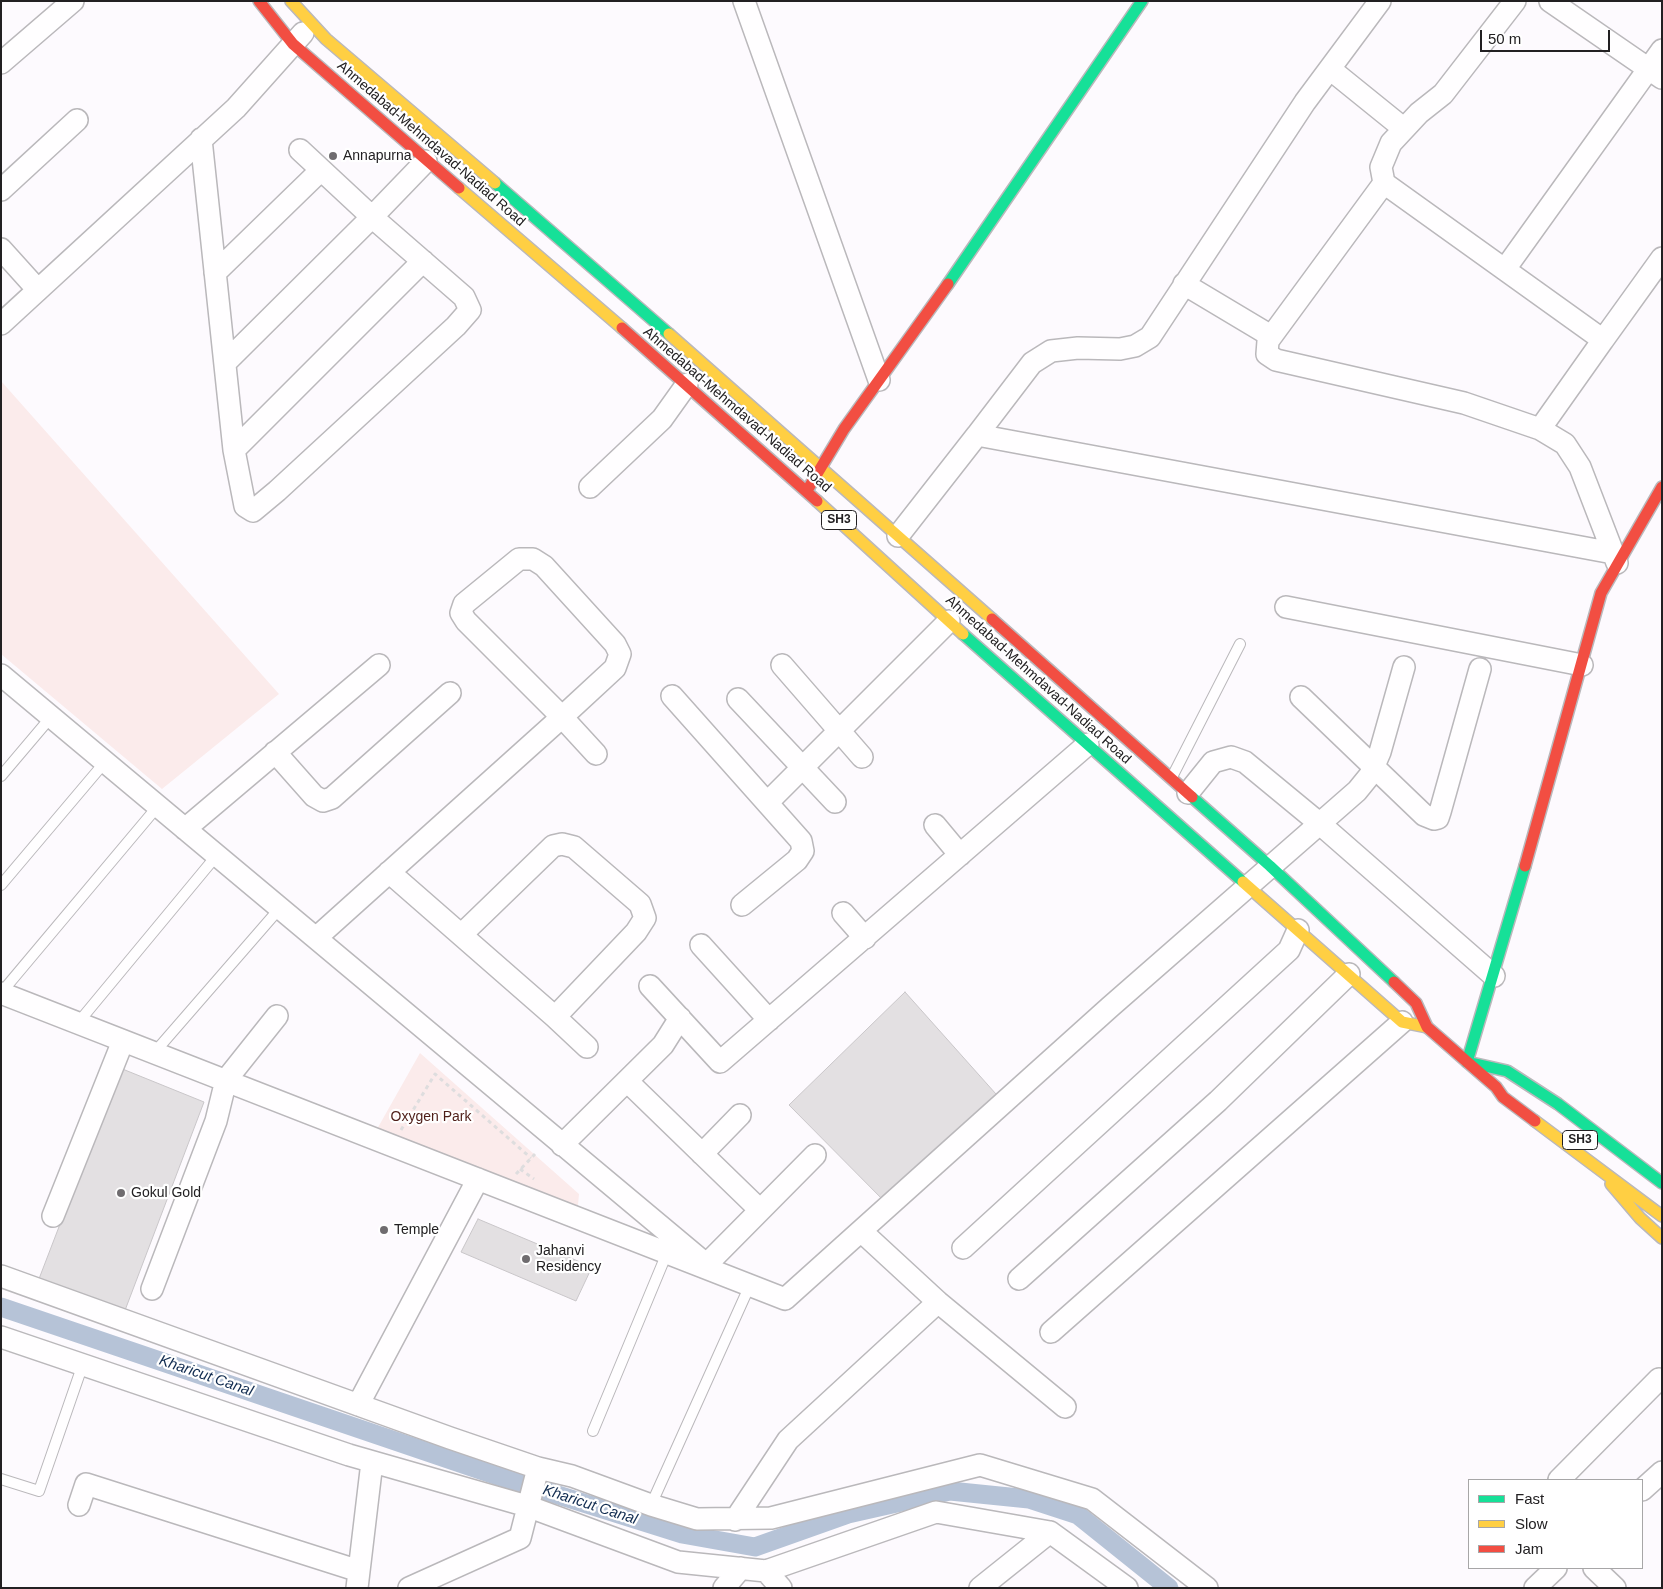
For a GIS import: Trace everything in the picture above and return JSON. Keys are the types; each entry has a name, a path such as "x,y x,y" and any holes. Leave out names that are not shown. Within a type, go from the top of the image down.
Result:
{"main road":[{"name":"Ahmedabad-Mehmdavad-Nadiad Road","path":"258,1 293,44 426,161 687,384 950,621 1402,1022"},
{"path":"290,1 326,39 605,277 1270,866 1416,1003 1427,1027 1496,1087 1502,1097 1662,1216"},
{"path":"807,491 844,430 996,217 1142,1"},
{"path":"1468,1062 1494,976 1601,594 1615,558 1662,487"},
{"path":"1402,1022 1427,1027"},
{"path":"1468,1062 1506,1071 1558,1104 1662,1183"},
{"name":"SH3","path":"1496,1087 1509,1088 1603,1157"},
{"path":"1600,1170 1640,1218 1662,1238"}],"street":[{"path":"1,63 73,1"},
{"path":"744,1 879,380"},
{"path":"898,536 978,436 1032,363 1051,351 1135,346 1150,337 1305,102 1380,1"},
{"path":"1515,1 1443,94 1403,128 1391,143 1381,167 1384,183 1603,340"},
{"path":"1550,1 1655,73"},
{"path":"1,324 236,108 312,24"},
{"path":"1505,269 1655,73 1662,50"},
{"path":"1330,69 1403,128"},
{"path":"1,190 77,120"},
{"path":"201,139 234,450 245,506 253,511 456,326 470,310 464,297 372,217 300,150"},
{"path":"225,363 426,161"},
{"path":"215,273 321,170"},
{"path":"1384,183 1271,336 1266,347 1267,354 1276,360 1464,403 1540,429 1565,444 1580,467 1615,558"},
{"path":"1,249 38,290"},
{"path":"1540,429 1662,258"},
{"path":"234,450 423,261"},
{"path":"1184,284 1271,336"},
{"path":"590,487 662,419 687,384"},
{"path":"978,436 1615,558"},
{"path":"316,938 562,717 615,668 620,654 615,644 544,566 532,560 519,559 464,604 461,613 466,621 562,717 596,754"},
{"path":"1286,607 1582,665"},
{"path":"768,802 804,769 950,621"},
{"path":"782,665 862,757"},
{"path":"185,829 380,666"},
{"path":"1,993 667,1253 710,1268 785,1299 1270,866 1357,792 1374,766 1380,752 1404,667"},
{"path":"1301,697 1424,815 1434,819 1438,818 1480,669"},
{"path":"1,675 710,1268"},
{"path":"275,752 314,796 323,801 332,798 450,693"},
{"path":"672,696 797,836 803,851 797,860 742,905"},
{"path":"738,699 835,802"},
{"path":"650,986 720,1062 1088,744"},
{"path":"1188,793 1213,762 1231,757 1246,762 1319,823 1494,976"},
{"path":"936,826 960,855"},
{"path":"461,935 553,846 562,844 574,847 640,904 645,918 636,932 555,1017"},
{"path":"389,872 555,1017 586,1047"},
{"path":"843,913 864,938"},
{"path":"963,1248 1289,950 1298,930"},
{"path":"700,945 769,1020"},
{"path":"1019,1280 1218,1101 1349,974"},
{"path":"152,1289 216,1121 226,1080 278,1016"},
{"path":"562,1145 663,1045 680,1018"},
{"path":"1051,1332 1402,1022"},
{"path":"53,1216 123,1041"},
{"path":"627,1080 760,1210"},
{"path":"702,1154 740,1115"},
{"path":"710,1268 760,1210 815,1155"},
{"path":"358,1405 478,1179"},
{"path":"861,1231 938,1302 1065,1407"},
{"path":"1,1276 538,1468 572,1476 651,1505 697,1519 735,1520 771,1518 980,1465 1092,1499 1206,1588"},
{"path":"735,1520 788,1440 938,1302"},
{"path":"1,1337 372,1462 527,1506 678,1562 766,1571 936,1512 1050,1532 1127,1588"},
{"path":"1560,1479 1659,1379"},
{"path":"79,1505 86,1484 358,1579 372,1462"},
{"path":"409,1588 520,1538 538,1468"},
{"path":"1643,1489 1662,1472"},
{"path":"980,1588 1050,1532"},
{"path":"724,1588 741,1568"},
{"path":"1535,1588 1555,1569"},
{"path":"1595,1569 1615,1588"},
{"path":"766,1571 781,1588"}],"lane":[{"path":"1171,778 1240,644"},
{"path":"1,776 51,716"},
{"path":"1,885 105,762"},
{"path":"1,993 158,806"},
{"path":"77,1024 217,855"},
{"path":"154,1053 280,908"},
{"path":"593,1431 667,1253"},
{"path":"651,1505 750,1285"},
{"path":"1,1479 39,1491 83,1364"}],"path":[{"path":"396,1137 435,1074 531,1158"},
{"path":"520,1170 535,1154"}],"green space":[{"path":"1,381 279,694 162,789 1,654"},
{"name":"Oxygen Park","path":"420,1053 579,1194 578,1205 570,1215 372,1138"}],"building":[{"path":"905,992 1004,1103 889,1206 789,1105"},
{"name":"Gokul Gold","path":"120,1068 204,1102 124,1313 37,1284"},
{"name":"Jahanvi Residency","path":"478,1219 592,1267 576,1301 461,1252"}],"waterway":[{"name":"Kharicut Canal","path":"1,1307 504,1478 682,1534 755,1547 848,1514 950,1491 1029,1499 1078,1515 1169,1588"}],"traffic: fast":[{"path":"948,284 1142,1"},
{"path":"495,183 669,334"},
{"path":"963,634 1243,882"},
{"path":"1192,797 1270,866 1394,982"},
{"path":"1525,866 1467,1062 1507,1071 1558,1104 1662,1183"}],"traffic: slow":[{"path":"291,1 326,39 495,183"},
{"path":"459,188 622,328"},
{"path":"669,334 992,619"},
{"path":"817,501 963,634"},
{"path":"1243,882 1402,1022 1427,1027"},
{"path":"1535,1121 1662,1216"},
{"path":"1611,1184 1640,1218 1662,1238"}],"traffic: jam":[{"path":"259,1 293,44 459,188"},
{"path":"808,489 844,429 948,284"},
{"path":"622,328 817,501"},
{"path":"1525,866 1601,593 1662,487"},
{"path":"992,619 1192,797"},
{"path":"1394,982 1416,1003 1427,1027 1496,1087 1503,1097 1535,1121"}],"place":[{"name":"Annapurna","path":"333,156"},
{"name":"Gokul Gold","path":"121,1193"},
{"name":"Temple","path":"384,1230"},
{"name":"Jahanvi Residency","path":"526,1259"}]}
